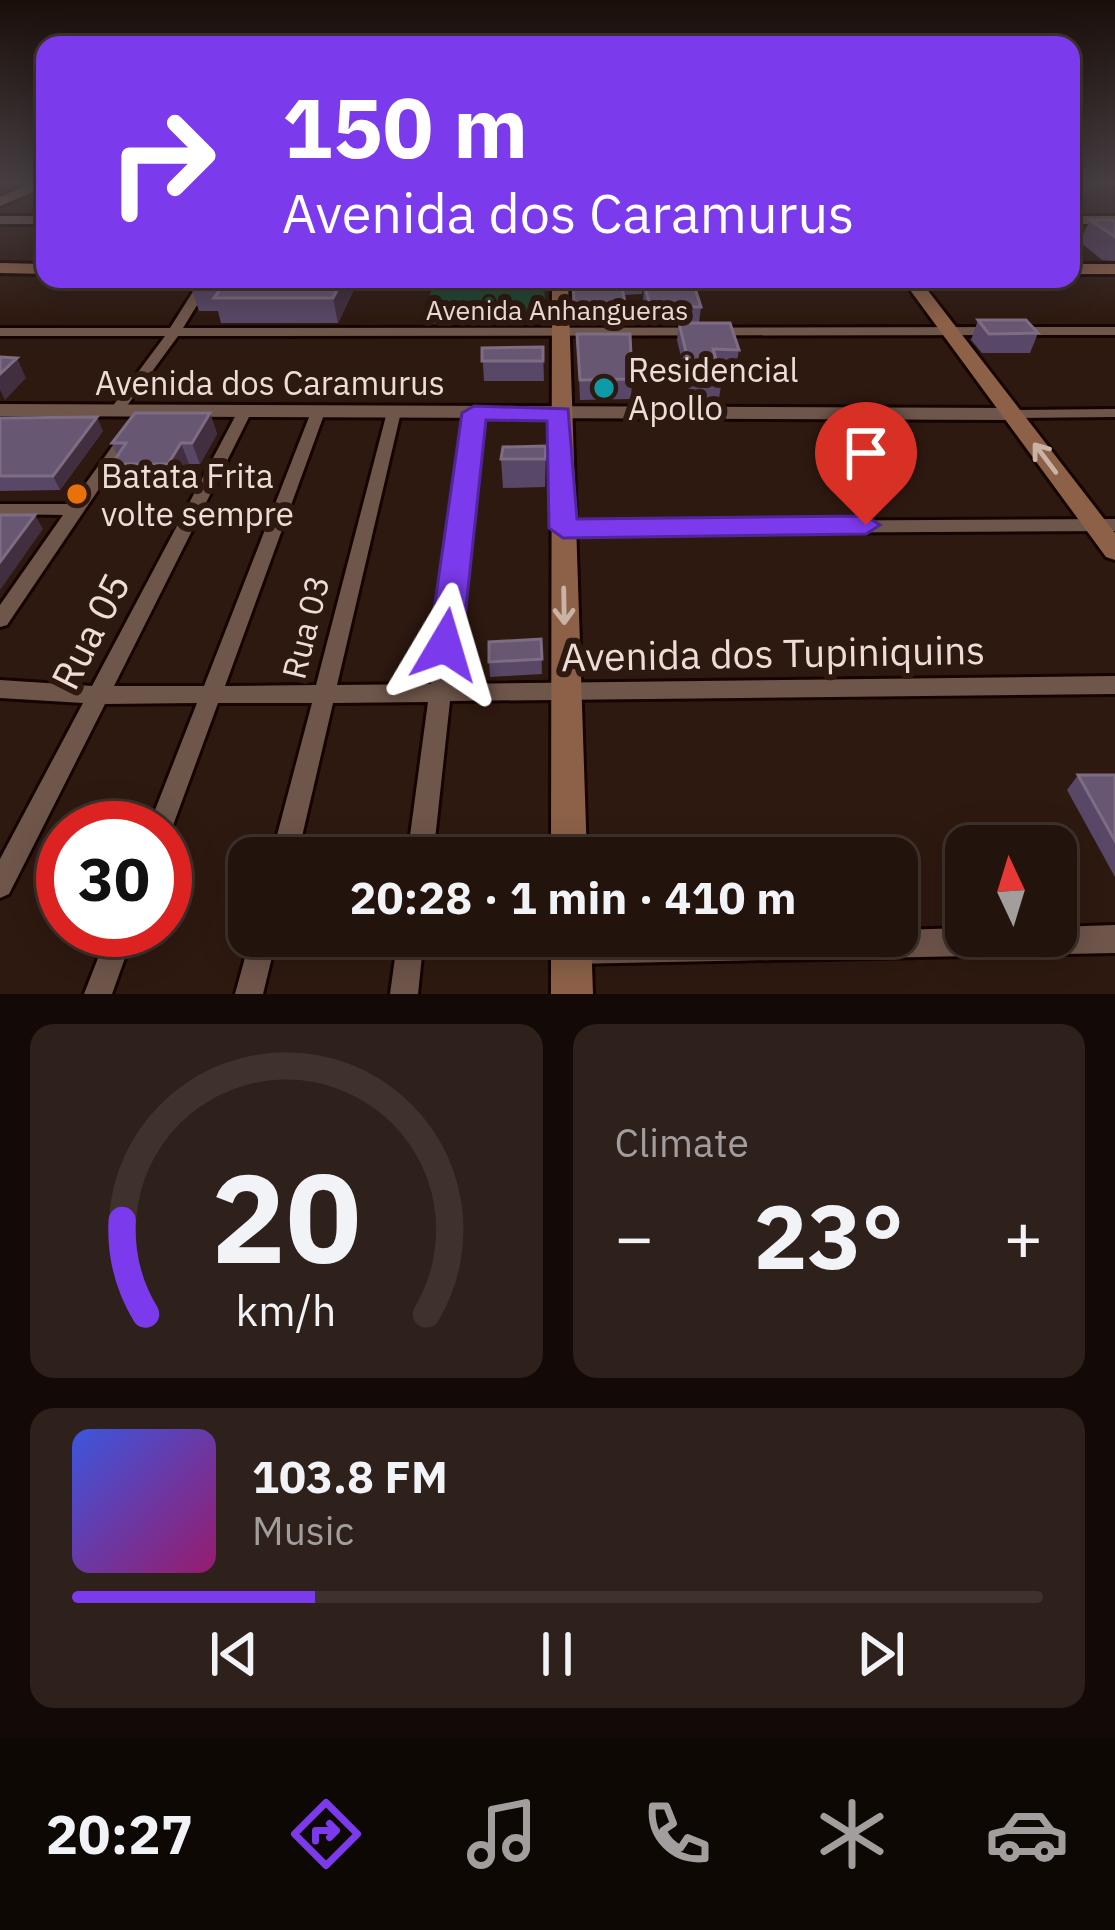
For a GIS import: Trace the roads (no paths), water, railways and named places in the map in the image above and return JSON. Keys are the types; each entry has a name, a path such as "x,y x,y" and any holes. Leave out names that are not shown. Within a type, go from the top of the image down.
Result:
{"main road":[{"path":"0,268 36,268"},
{"path":"1080,269 1115,269"},
{"path":"560,288 568,837"},
{"path":"916,288 1012,414 1105,525 1115,551"},
{"path":"571,957 572,994"}],"street":[{"path":"116,411 201,288"},
{"name":"Avenida Anhangueras","path":"0,332 1115,331"},
{"name":"Avenida dos Caramurus","path":"0,410 1115,413"},
{"path":"0,620 143,411"},
{"name":"Rua 05","path":"0,885 245,411"},
{"path":"170,801 318,412"},
{"name":"Rua 03","path":"289,837 394,412"},
{"path":"423,837 474,413"},
{"path":"0,509 76,511"},
{"path":"563,528 1105,525"},
{"name":"Avenida dos Tupiniquins","path":"0,689 211,695 1115,686"},
{"path":"918,940 1115,939"},
{"path":"98,994 112,957"},
{"path":"249,994 259,957"},
{"path":"404,994 408,957"}],"place":[{"name":"Residencial Apollo","path":"604,388"},
{"name":"Batata Frita volte sempre","path":"77,494"}]}
